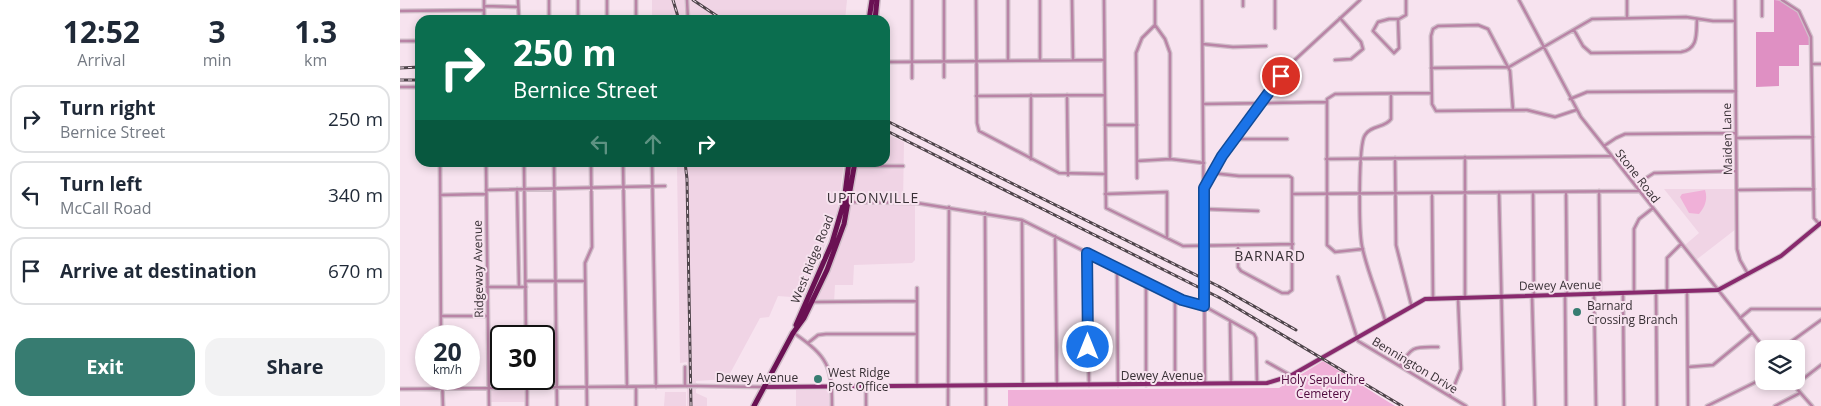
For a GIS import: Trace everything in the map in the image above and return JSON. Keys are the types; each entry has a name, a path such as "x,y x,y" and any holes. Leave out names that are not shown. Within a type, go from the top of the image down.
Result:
{"highway":[{"path":"870,15 872,0"},
{"path":"875,15 877,0"},
{"name":"West Ridge Road","path":"754,406 793,332 832,243 846,202 850,167"},
{"name":"West Ridge Road","path":"793,332 812,302 838,244 854,167"}],"main road":[{"name":"Dewey Avenue","path":"764,387 1257,384 1290,376 1412,304 1433,298 1600,295 1718,290 1749,275 1781,256 1820,224"}],"street":[{"path":"484,0 484,15"},
{"path":"518,0 519,15"},
{"path":"549,0 549,15"},
{"path":"578,0 578,15"},
{"path":"607,0 607,15"},
{"path":"636,0 636,15"},
{"path":"687,0 688,15"},
{"path":"912,0 912,78"},
{"path":"944,0 944,77"},
{"path":"976,0 976,96 977,126 980,131 1031,159 1068,175 1105,174"},
{"path":"1008,0 1008,60"},
{"path":"1040,0 1040,60"},
{"path":"1072,0 1073,60"},
{"path":"1104,0 1106,208 1183,246 1293,244"},
{"path":"1155,0 1155,25 1165,39 1170,53 1170,159"},
{"path":"1202,0 1205,384"},
{"path":"1243,0 1244,6"},
{"path":"1275,0 1275,28"},
{"path":"1204,188 1234,139 1286,68 1360,0"},
{"path":"1398,19 1398,50 1392,53 1374,34 1373,29 1383,20 1398,19 1406,15 1406,0"},
{"name":"Stone Road","path":"1519,0 1576,110 1634,186 1758,340"},
{"path":"1627,0 1627,18"},
{"name":"Maiden Lane","path":"1734,0 1738,251 1749,275"},
{"path":"1762,0 1762,16"},
{"path":"1782,0 1795,7 1806,21 1811,37 1813,64 1814,218 1820,224"},
{"path":"400,11 518,7"},
{"path":"1335,60 1351,59 1363,49 1362,44 1340,18"},
{"path":"1431,68 1509,67 1592,19 1735,21"},
{"path":"1574,30 1583,46 1591,53 1684,52 1690,49 1696,41 1696,19"},
{"path":"1137,178 1137,48 1142,38 1155,25"},
{"path":"1513,110 1512,80 1509,67 1486,27 1438,26 1432,31 1431,93 1432,107 1436,111 1513,110 1531,111 1556,117 1576,110"},
{"path":"400,41 415,41"},
{"path":"1202,44 1233,47 1266,46"},
{"path":"890,62 1104,60"},
{"path":"1813,64 1821,64"},
{"path":"400,87 415,87"},
{"path":"1570,99 1587,92 1736,91"},
{"path":"1385,320 1363,249 1361,158 1365,134 1373,127 1386,124 1391,119 1391,93"},
{"path":"1363,249 1338,252 1329,249 1327,241 1326,195 1326,102 1329,97 1335,94 1431,93"},
{"path":"1031,95 1031,159"},
{"path":"1067,95 1068,175"},
{"path":"976,96 1105,95"},
{"path":"1203,104 1326,102"},
{"path":"1105,125 1137,125"},
{"path":"1604,146 1625,134 1736,133"},
{"path":"1736,138 1813,137"},
{"path":"1234,139 1287,139"},
{"path":"1326,158 1611,156"},
{"path":"1465,157 1465,297"},
{"path":"1395,158 1396,245 1412,304"},
{"path":"1137,161 1170,159 1204,163"},
{"path":"890,165 904,166"},
{"path":"440,167 441,325"},
{"name":"Ridgeway Avenue","path":"486,167 489,406"},
{"path":"524,167 526,325"},
{"path":"554,167 557,406"},
{"path":"587,406 585,262 592,246 592,167"},
{"path":"623,167 627,387"},
{"path":"652,167 656,387"},
{"path":"1634,186 1650,174 1658,172 1736,171"},
{"path":"1204,177 1212,173 1240,176 1289,176 1292,180 1294,286 1291,291 1285,294 1240,270 1238,245"},
{"path":"486,190 666,186"},
{"path":"517,189 518,287"},
{"path":"1737,190 1814,189"},
{"path":"1600,191 1600,295"},
{"path":"1292,194 1638,191"},
{"path":"1105,194 1167,192 1167,238"},
{"path":"1499,192 1504,406"},
{"path":"1533,192 1535,406"},
{"path":"1566,192 1566,406"},
{"path":"1432,193 1433,298"},
{"path":"440,195 486,194"},
{"path":"846,202 909,203 949,207 1022,220 1185,302 1204,306 1256,336 1257,384"},
{"path":"948,406 949,207"},
{"path":"1634,294 1634,229 1639,219 1653,208"},
{"path":"1204,209 1258,210"},
{"path":"984,213 986,406"},
{"path":"1022,220 1023,385"},
{"path":"1054,236 1057,385"},
{"path":"1667,293 1667,258 1681,244"},
{"path":"1087,253 1089,385"},
{"path":"1117,268 1118,385"},
{"path":"1338,277 1356,337"},
{"path":"526,282 585,281"},
{"path":"1146,282 1146,384"},
{"path":"487,287 526,287"},
{"path":"917,288 917,386"},
{"path":"1688,292 1688,406"},
{"path":"1656,293 1657,406"},
{"path":"1623,294 1624,406"},
{"path":"1594,295 1596,406"},
{"path":"1175,297 1175,384"},
{"path":"1450,396 1461,369 1458,297"},
{"path":"812,302 917,301"},
{"path":"1740,318 1750,309 1821,309"},
{"path":"441,316 488,316"},
{"path":"1793,340 1821,320"},
{"path":"1230,321 1231,384"},
{"path":"793,332 808,343 827,363 832,387 832,406"},
{"path":"1688,367 1713,365 1752,333"},
{"path":"808,343 816,336 826,334 916,334"},
{"name":"Bennington Drive","path":"1356,337 1466,406"},
{"path":"1400,366 1408,351 1414,347 1438,347"},
{"path":"1267,362 1290,376"},
{"path":"1805,377 1821,365"},
{"path":"685,367 686,386"},
{"path":"1707,406 1755,382"},
{"path":"866,386 866,406"},
{"name":"Dewey Avenue","path":"556,387 764,387"},
{"path":"636,387 636,406"},
{"name":"Dewey Avenue","path":"480,388 489,388"},
{"name":"Dewey Avenue","path":"400,389 415,389"},
{"path":"442,390 442,406"},
{"path":"527,390 527,406"},
{"path":"1797,390 1812,406"},
{"path":"1775,406 1800,393"}],"shaded area":[{"path":"652,0 847,0 846,15 652,15"},
{"path":"1774,0 1789,4 1800,15 1811,45 1799,45 1799,66 1779,66 1779,86 1756,87 1756,32 1774,32"},
{"path":"890,135 904,142 903,204 915,204 915,260 912,263 854,265 853,285 835,285 834,302 812,302 839,240 854,167 890,167"},
{"path":"677,167 843,167 837,215 804,298 778,296 769,317 760,318 727,379 696,381 696,393 707,398 707,406 687,406 687,362 680,363"},
{"path":"1664,189 1735,189 1736,229 1696,260 1685,245 1699,233"},
{"path":"488,368 490,368 490,390 527,390 527,402 489,402"},
{"path":"796,390 826,390 829,394 830,406 796,406"},
{"path":"665,392 686,392 686,406 664,406"}],"green space":[{"path":"1705,190 1706,200 1699,214 1689,213 1680,197 1682,194"},
{"name":"Holy Sepulchre Cemetery","path":"1323,361 1395,406 1008,406 1008,390 1279,388"}],"railway":[{"path":"673,0 678,15"},
{"path":"693,0 716,15"},
{"path":"400,68 415,67"},
{"path":"400,80 415,80"},
{"path":"890,122 1220,287 1296,330"},
{"path":"890,133 1222,299 1402,406"},
{"path":"686,167 691,406"}],"place":[{"name":"Barnard Crossing Branch","path":"1577,312"},
{"name":"West Ridge Post Office","path":"818,379"}],"district":[{"name":"UPTONVILLE","path":"873,197"},
{"name":"BARNARD","path":"1270,255"}],"route":[{"path":"1088,347 1087,253 1182,300 1204,306 1204,188 1222,156 1281,76"}]}
